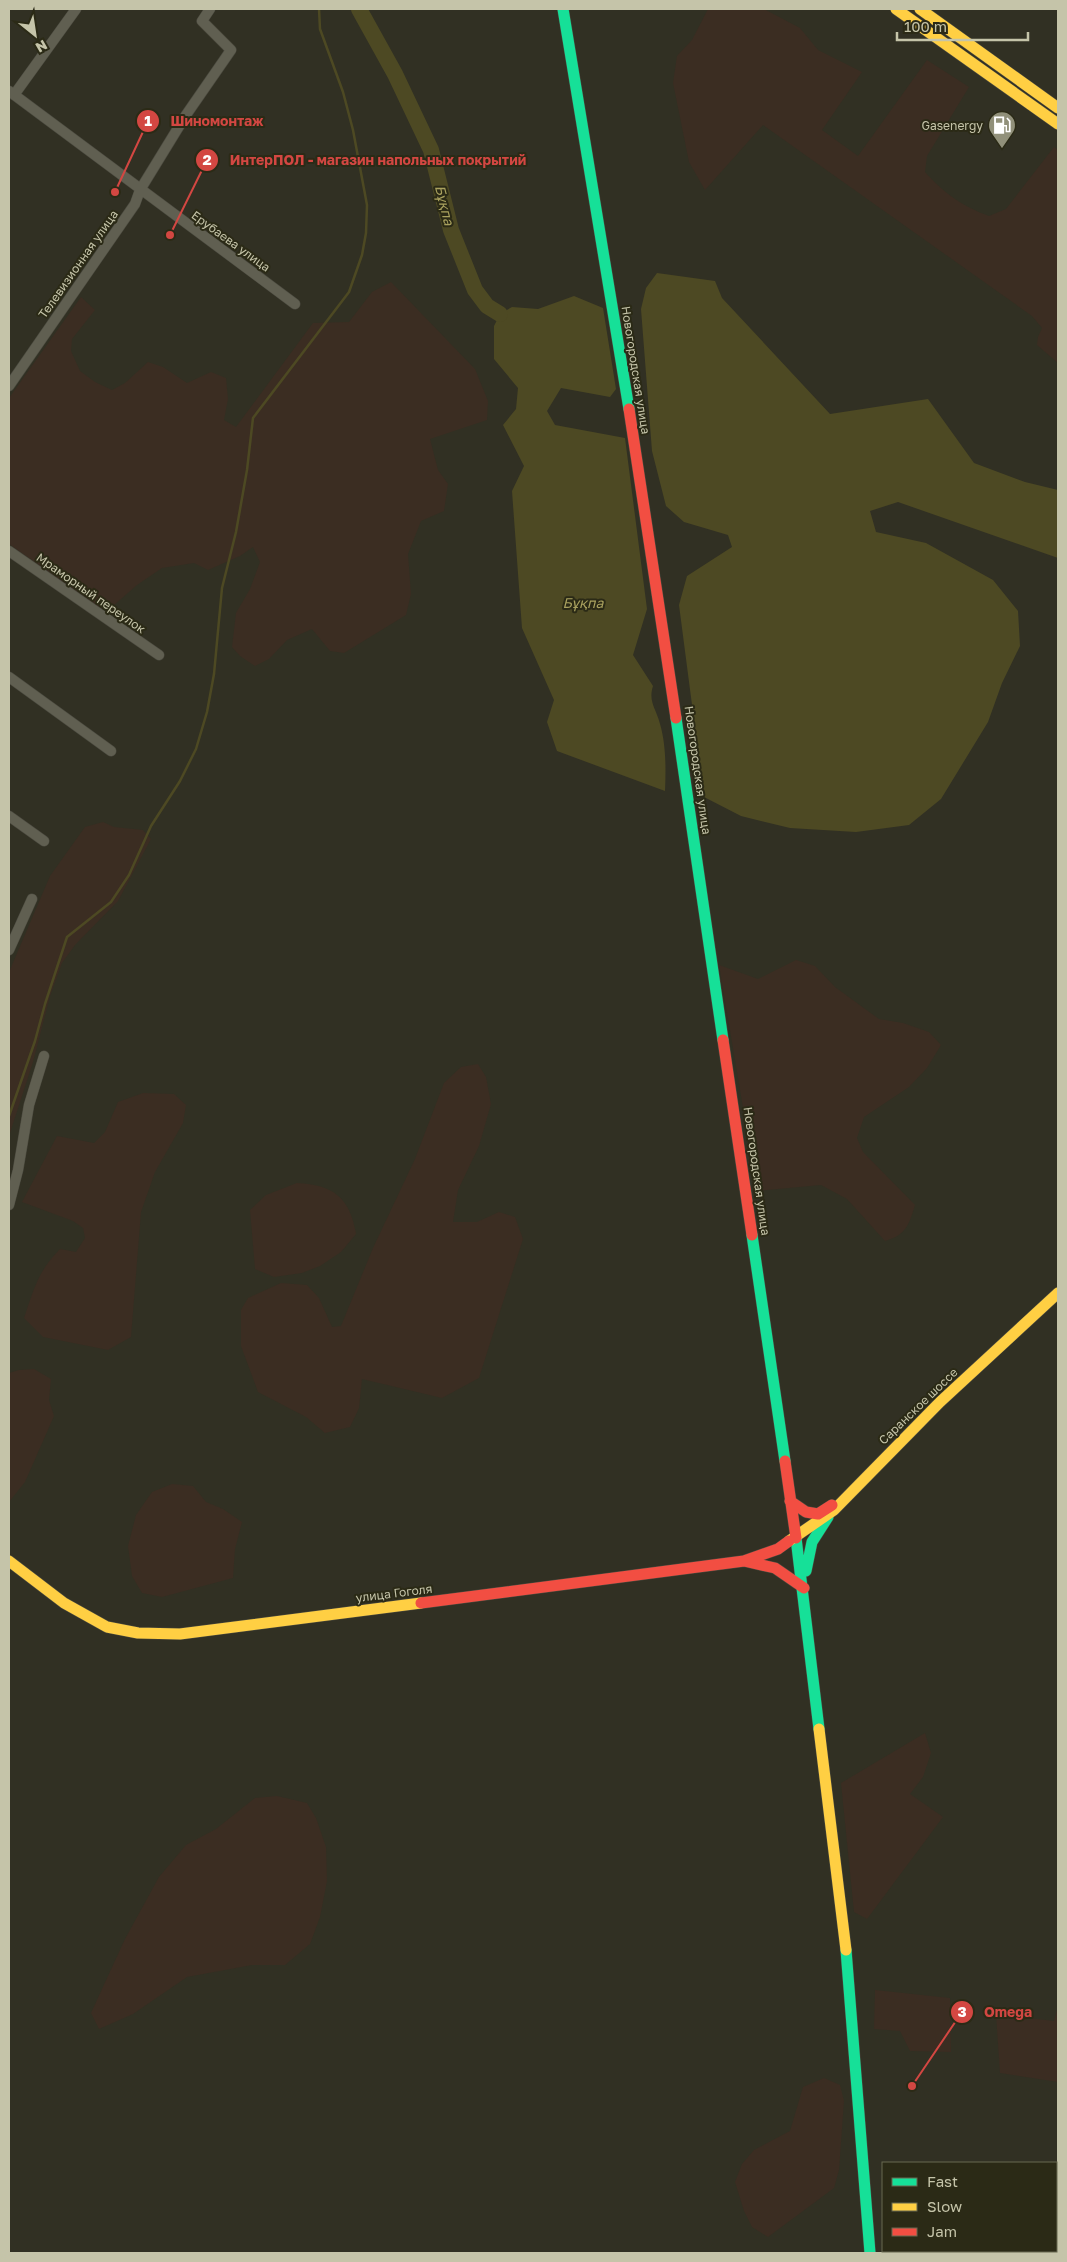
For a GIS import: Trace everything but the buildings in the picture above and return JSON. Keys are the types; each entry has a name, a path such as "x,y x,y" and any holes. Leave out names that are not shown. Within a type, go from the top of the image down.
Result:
{"main road":[{"name":"Новогородская улица","path":"563,9 651,543 804,1588"},
{"path":"896,9 1058,124"},
{"path":"920,9 1058,108"},
{"name":"Саранское шоссе","path":"796,1538 834,1510 940,1402 1058,1293"},
{"path":"790,1502 806,1512 818,1514 846,1497"},
{"path":"834,1510 815,1534 809,1552 804,1588 850,1982 870,2253"},
{"name":"улица Гоголя","path":"9,1561 64,1602 108,1627 138,1633 180,1634 744,1561 778,1549 796,1538"},
{"path":"744,1561 775,1568 804,1588"}],"street":[{"path":"11,93 76,9"},
{"name":"Телевизионная улица","path":"9,386 135,204 140,190 186,115 231,50 202,21 210,9"},
{"name":"Ерубаева улица","path":"11,93 295,304"},
{"name":"Мраморный переулок","path":"9,551 158,655"},
{"path":"9,677 111,751"},
{"path":"9,816 44,841"},
{"path":"9,948 32,899"},
{"path":"9,1205 18,1170 29,1105 44,1056"}],"shaded area":[{"path":"708,9 764,9 800,28 818,50 862,72 822,130 858,156 927,60 969,87 927,156 925,172 954,198 979,212 989,216 1006,209 1054,147 1058,150 1058,363 1037,345 1042,328 1032,316 763,125 705,190 689,162 673,83 677,56 692,40"},
{"path":"391,282 475,369 488,401 487,420 430,439 438,470 448,484 444,511 421,521 408,554 411,594 406,615 344,653 330,651 312,629 287,640 269,659 255,666 240,656 232,647 236,613 250,589 260,562 253,547 240,556 208,570 194,563 162,568 137,585 113,606 103,610 9,544 9,398 81,297 95,310 72,339 71,351 80,371 95,382 112,390 125,383 148,362 163,367 187,383 211,372 226,378 228,399 224,420 236,427 313,323 349,322 372,292"},
{"path":"103,822 114,827 143,830 151,839 118,901 75,945 62,963 50,996 33,1062 9,1136 9,972 50,876 85,827"},
{"path":"796,960 815,966 835,987 879,1019 903,1023 929,1032 941,1045 927,1068 909,1087 864,1117 857,1138 863,1152 915,1205 906,1228 892,1239 885,1241 847,1199 821,1185 757,1191 719,965 758,979"},
{"path":"478,1064 486,1077 491,1104 479,1146 458,1190 453,1222 477,1222 499,1212 515,1217 523,1239 479,1378 442,1398 362,1379 359,1408 350,1427 325,1433 306,1417 258,1392 241,1346 241,1310 248,1298 281,1283 307,1285 319,1298 332,1327 341,1326 373,1248 415,1159 444,1083 461,1067"},
{"path":"143,1093 174,1094 186,1105 183,1123 155,1172 141,1212 131,1337 108,1350 43,1337 24,1318 38,1281 46,1265 60,1249 76,1252 85,1238 83,1228 73,1221 22,1202 57,1136 94,1143 105,1132 118,1102"},
{"path":"297,1183 321,1187 338,1195 349,1211 356,1234 341,1252 320,1266 302,1273 274,1277 255,1269 250,1210 266,1195"},
{"path":"34,1369 51,1379 49,1400 54,1416 25,1482 9,1502 9,1373"},
{"path":"172,1484 193,1486 206,1502 223,1509 242,1522 235,1549 233,1578 162,1597 142,1593 132,1576 128,1546 136,1515 152,1492"},
{"path":"925,1733 931,1753 923,1777 910,1794 943,1817 867,1919 854,1912 841,1783"},
{"path":"277,1796 307,1803 316,1818 326,1847 327,1881 320,1917 310,1944 285,1965 252,1965 187,1977 133,2014 99,2029 91,2013 125,1939 159,1877 186,1845 216,1829 255,1798"},
{"path":"875,1990 950,1998 951,2052 910,2051 900,2031 874,2029"},
{"path":"1058,2007 1058,2082 1000,2073 996,2014 1054,2021"},
{"path":"824,2078 840,2085 844,2101 839,2170 834,2188 768,2237 752,2227 744,2211 735,2182 742,2164 754,2150 790,2131 803,2087"}],"water":[{"path":"657,273 715,281 722,298 830,414 928,399 974,463 1025,482 1058,490 1058,558 898,502 870,511 876,532 926,543 993,580 1018,611 1020,646 1002,683 988,722 941,799 909,825 856,832 790,828 741,816 704,797 679,605 687,576 732,547 728,535 684,522 666,506 652,451 641,309 646,288"},
{"name":"Бұқпа","path":"574,296 603,308 616,389 610,397 561,388 547,411 555,425 625,438 647,609 633,655 653,686 651,696 662,732 664,748 665,791 557,751 547,722 554,700 522,628 512,491 524,466 503,425 516,409 518,388 494,359 494,326 500,314 512,307 538,309"}],"waterway":[{"path":"9,1116 35,1041 67,937 111,902 129,875 151,826 180,781 196,749 207,712 214,674 222,588 236,532 247,470 253,418 349,292 362,255 366,233 367,205 353,130 343,92 320,29 319,9"},
{"name":"Бұқпа","path":"359,9 395,74 431,150 451,230 475,290 487,306 500,314"}],"traffic: fast":[{"path":"563,9 629,409"},
{"path":"676,718 723,1040"},
{"path":"752,1235 785,1461"},
{"path":"806,1571 812,1542 828,1517"},
{"path":"796,1538 819,1729"},
{"path":"846,1950 870,2253"}],"traffic: slow":[{"path":"896,9 1058,124"},
{"path":"920,9 1058,108"},
{"path":"789,1541 834,1510 940,1402 1058,1293"},
{"path":"9,1561 64,1603 107,1627 138,1633 180,1634 421,1603"},
{"path":"819,1729 846,1950"}],"traffic: jam":[{"path":"629,409 676,718"},
{"path":"723,1040 752,1235"},
{"path":"785,1461 796,1538"},
{"path":"790,1501 806,1512 818,1514 832,1505"},
{"path":"421,1603 744,1561 778,1549 789,1541"},
{"path":"744,1561 775,1568 804,1588"}],"place":[{"name":"Gasenergy","path":"1002,149"},
{"name":"Шиномонтаж","path":"115,192"},
{"name":"ИнтерПОЛ - магазин напольных покрытий","path":"170,235"},
{"name":"Omega","path":"912,2086"}]}
